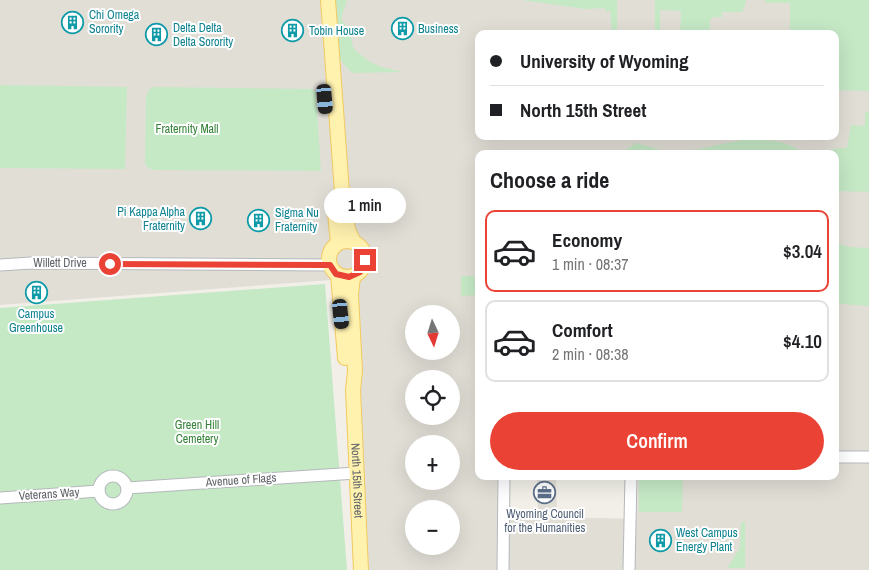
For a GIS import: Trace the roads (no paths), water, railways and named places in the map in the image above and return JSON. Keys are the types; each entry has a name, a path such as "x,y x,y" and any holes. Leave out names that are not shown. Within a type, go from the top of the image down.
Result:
{"main road":[{"path":"318,0 328,82"},
{"path":"328,0 328,82"},
{"name":"North 15th Street","path":"328,82 348,230 354,242 362,248 365,260 363,268 353,276 351,295 355,371 352,390 361,570"},
{"name":"North 15th Street","path":"328,82 338,243 330,254 334,270 347,371 352,390"},
{"path":"338,243 354,242"},
{"path":"334,270 344,277 353,276"}],"street":[{"name":"Willett Drive","path":"0,265 31,263 334,270"},
{"path":"839,457 869,457"},
{"name":"Avenue of Flags","path":"127,488 356,472"},
{"path":"112,475 120,477 127,488 123,499 112,504 102,498 99,491 101,482 112,475"},
{"path":"504,480 504,570"},
{"path":"629,570 631,480"},
{"name":"Veterans Way","path":"0,498 99,491"}],"place":[{"name":"Chi Omega Sorority","path":"73,22"},
{"name":"Business","path":"402,29"},
{"name":"Tobin House","path":"293,31"},
{"name":"Delta Delta Delta Sorority","path":"157,35"},
{"name":"Pi Kappa Alpha Fraternity","path":"201,219"},
{"name":"Sigma Nu Fraternity","path":"259,220"},
{"name":"Campus Greenhouse","path":"36,293"},
{"name":"Wyoming Council for the Humanities","path":"545,493"},
{"name":"West Campus Energy Plant","path":"660,540"}],"park label":[{"name":"Fraternity Mall","path":"187,129"},
{"name":"Green Hill Cemetery","path":"197,432"}]}
